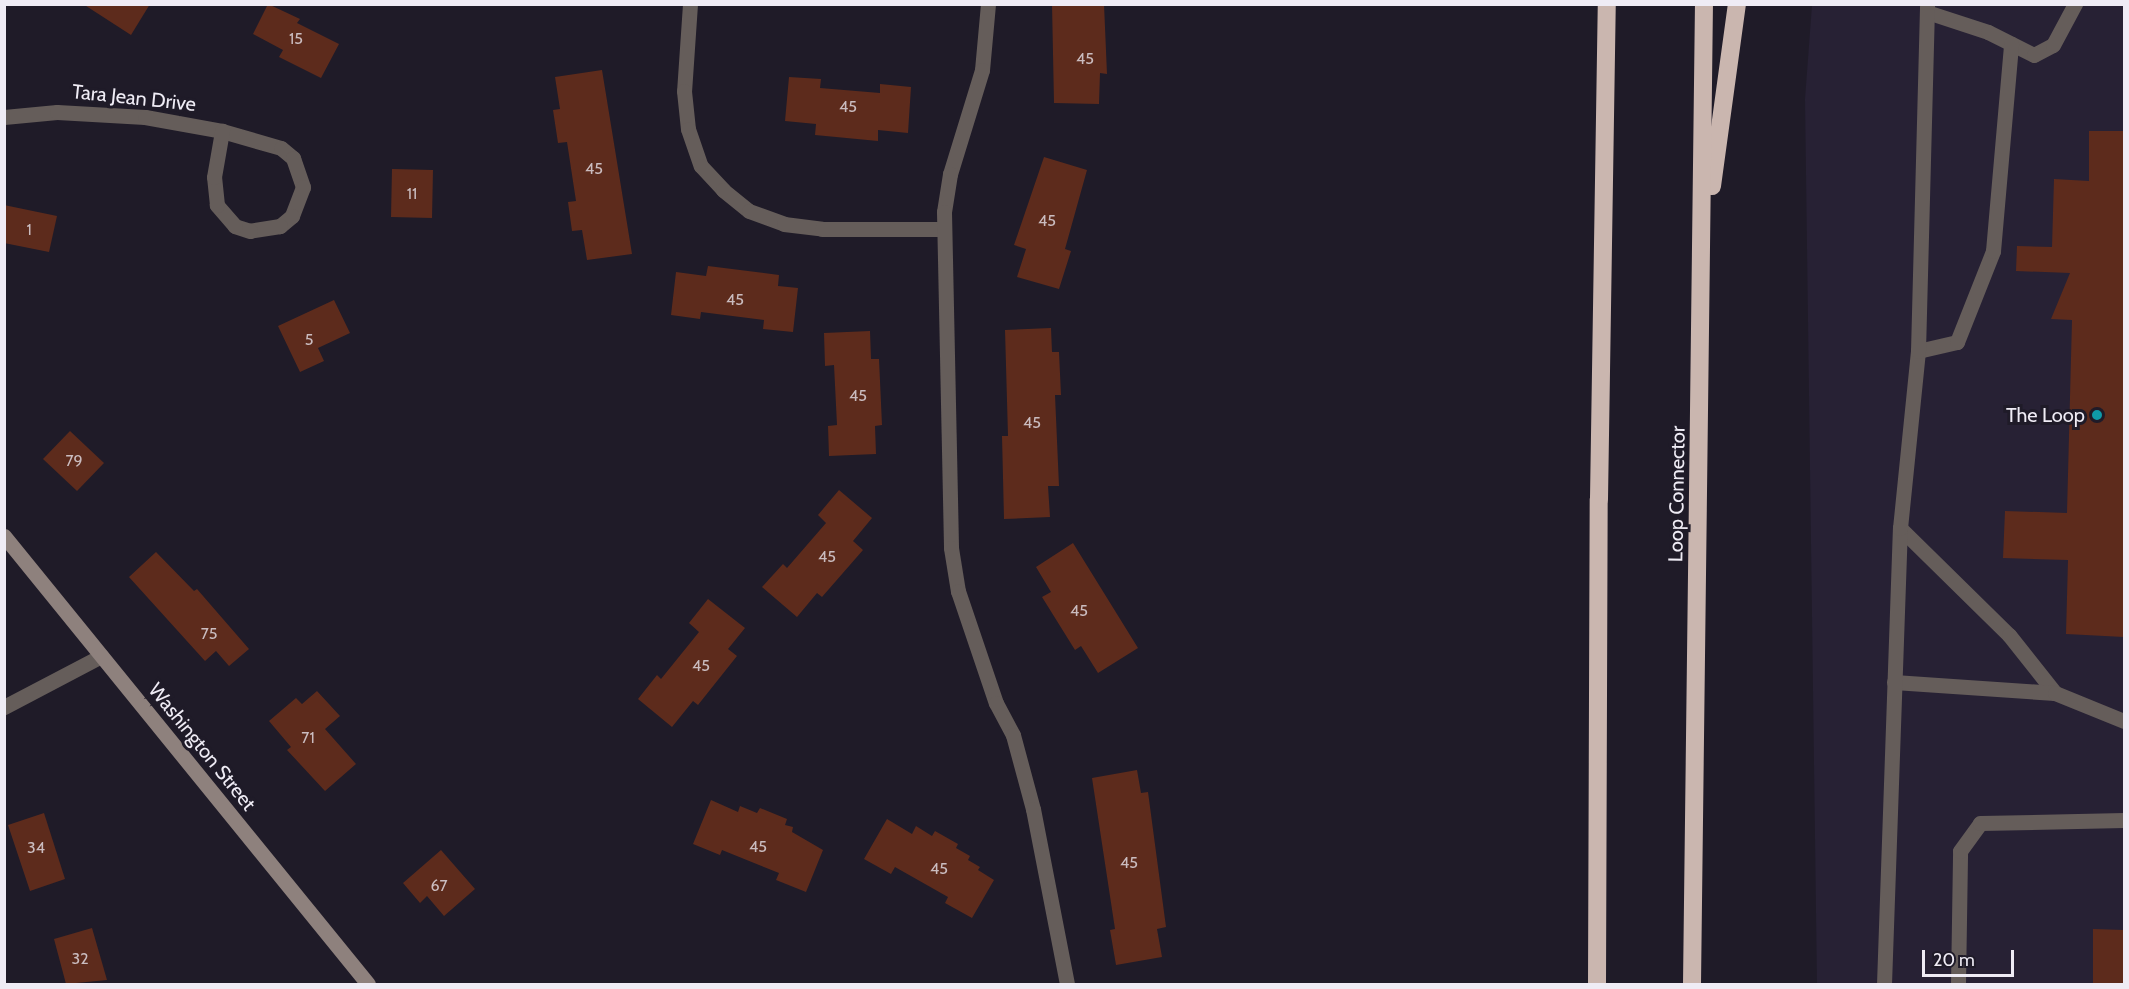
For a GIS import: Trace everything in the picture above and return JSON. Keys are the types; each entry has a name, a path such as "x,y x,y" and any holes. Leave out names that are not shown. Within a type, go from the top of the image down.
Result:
{"highway":[{"path":"1597,984 1599,499 1607,4"},
{"name":"Loop Connector","path":"1692,984 1704,4"},
{"path":"1702,262 1737,4"}],"street":[{"path":"690,4 684,91 688,129 701,166 723,190 749,211 784,224 822,229 944,229"},
{"path":"988,4 981,70 950,174 944,229 950,537 956,580 1026,781 1042,844 1067,984"},
{"path":"1884,984 1900,528 1918,351 1927,8 2034,55 2053,45 2075,4"},
{"path":"1918,351 1956,342 1993,251 2011,44"},
{"name":"Tara Jean Drive","path":"4,117 57,112 100,113 222,131 268,142 293,158 300,172 302,195 292,216 280,226 250,231 235,226 217,205 214,177 222,131"},
{"path":"1900,528 2008,635 2055,693"},
{"name":"Washington Street","path":"4,536 368,984"},
{"path":"4,707 101,656"},
{"path":"1894,682 2055,693 2124,721"},
{"path":"1959,984 1960,851 1980,823 2124,820"}],"shaded area":[{"name":"The Loop","path":"1812,5 2124,5 2124,984 1817,984 1805,99"}],"building":[{"path":"83,4 150,4 131,35"},
{"path":"268,4 300,19 297,23 339,44 321,78 279,57 283,50 253,34"},
{"path":"1052,4 1104,4 1107,74 1100,73 1099,104 1054,103"},
{"path":"602,70 632,254 587,260 582,230 572,231 568,202 576,201 567,142 558,143 553,110 560,109 555,77"},
{"path":"789,77 821,79 820,88 880,93 880,84 911,87 908,133 878,130 878,141 815,135 816,124 785,121"},
{"name":"The Loop","path":"2089,131 2124,131 2124,637 2066,634 2068,560 2003,558 2005,511 2067,513 2072,320 2051,319 2070,273 2016,271 2017,246 2052,247 2054,179 2089,181"},
{"path":"1044,157 1087,170 1065,249 1071,251 1059,289 1017,277 1026,249 1014,245"},
{"path":"392,169 433,170 432,218 391,217"},
{"path":"4,205 57,216 49,252 4,243"},
{"path":"708,266 779,275 778,286 798,288 793,332 763,329 764,320 701,312 700,319 671,315 676,272 706,276"},
{"path":"334,300 350,333 318,348 324,361 300,372 278,326"},
{"path":"1051,328 1052,352 1059,352 1061,395 1055,395 1059,486 1048,486 1050,517 1004,519 1002,436 1008,436 1005,330"},
{"path":"870,331 871,359 879,359 882,425 875,426 876,454 829,456 828,426 837,425 834,365 825,366 824,333"},
{"path":"70,431 104,463 77,491 43,459"},
{"path":"839,490 872,518 853,541 863,550 822,597 817,593 797,617 762,587 783,564 787,568 826,523 818,515"},
{"path":"1073,543 1138,648 1098,673 1081,646 1075,650 1042,597 1051,592 1036,567"},
{"path":"156,552 194,591 197,589 249,649 229,666 216,651 205,661 129,577"},
{"path":"708,599 745,628 728,649 737,656 698,705 693,701 672,727 638,699 657,675 661,679 699,632 689,623"},
{"path":"317,691 340,716 325,729 356,764 325,791 287,750 291,747 269,721 296,698 302,704"},
{"path":"1137,770 1141,793 1148,792 1166,927 1157,929 1162,957 1116,965 1110,930 1115,929 1092,778"},
{"path":"711,800 738,812 740,806 757,813 760,808 787,819 785,825 793,827 792,832 823,850 806,892 776,880 779,873 722,850 720,855 693,844"},
{"path":"44,813 65,879 30,891 8,825"},
{"path":"887,819 912,834 916,826 932,836 935,831 958,844 956,848 970,856 968,860 980,867 978,870 994,880 972,918 945,903 948,897 895,867 891,874 864,859"},
{"path":"441,850 475,889 444,916 427,896 420,903 403,883"},
{"path":"92,928 107,980 66,984 54,939"},
{"path":"2093,929 2124,930 2124,984 2093,984"}],"place":[{"name":"The Loop","path":"2097,415"}]}
